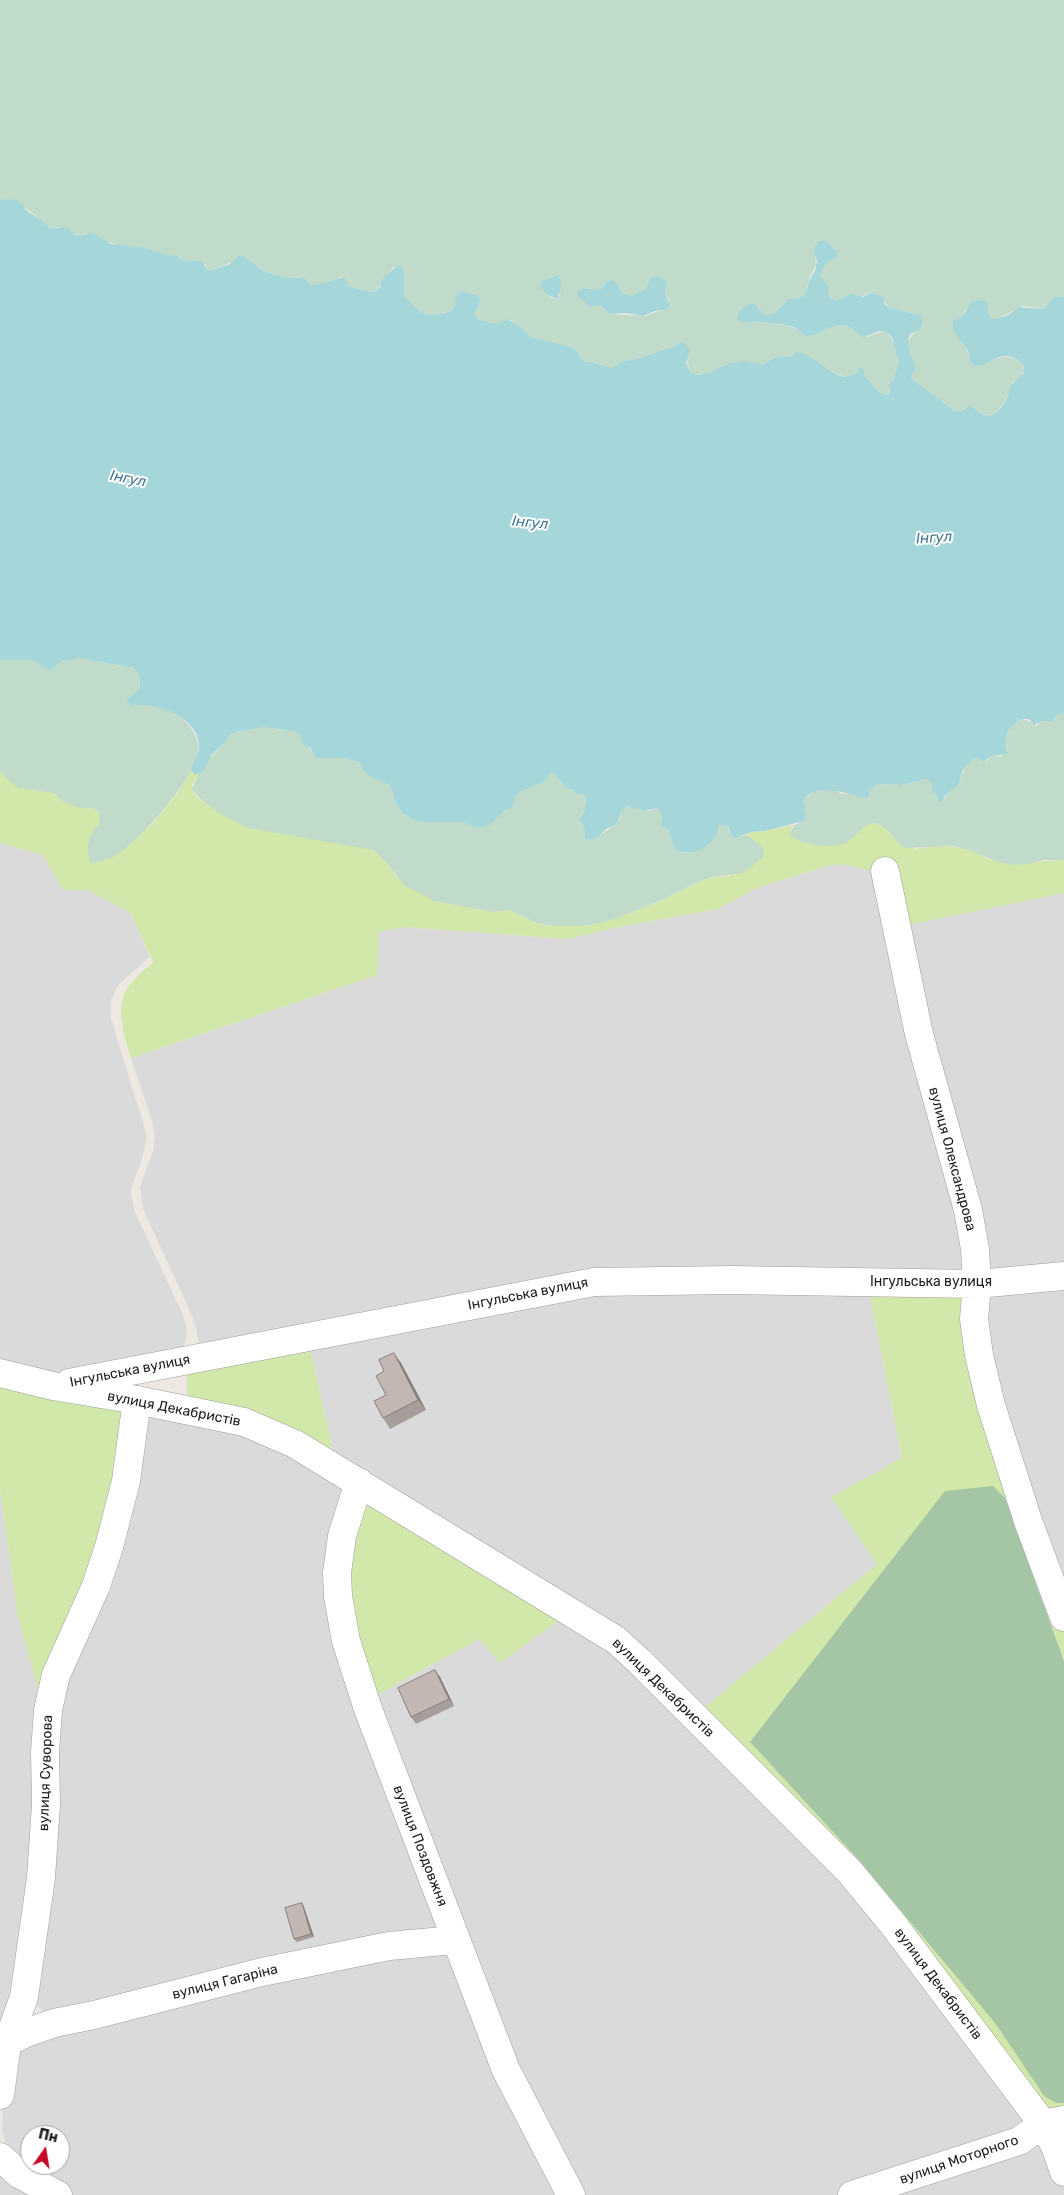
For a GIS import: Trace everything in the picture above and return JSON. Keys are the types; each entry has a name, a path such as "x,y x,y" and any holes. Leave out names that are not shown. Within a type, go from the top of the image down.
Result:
{"street":[{"name":"вулиця Олександрова","path":"885,871 919,1034 968,1210 975,1249 977,1284 974,1320 979,1355 991,1405 1028,1521 1064,1617"},
{"name":"Інгульська вулиця","path":"0,1373 53,1386 594,1282 730,1280 977,1284 1064,1276"},
{"name":"вулиця Декабристів","path":"53,1386 137,1400 244,1422 295,1444 616,1640 850,1872 1054,2122 1055,2146 1064,2172"},
{"name":"вулиця Суворова","path":"0,2095 3,2045 17,2020 24,1997 41,1878 46,1804 45,1752 48,1710 56,1675 96,1586 109,1547 126,1481 137,1400"},
{"name":"вулиця Поздовжня","path":"359,1482 342,1536 337,1573 338,1596 346,1641 368,1709 506,2070 571,2195"},
{"name":"вулиця Гагаріна","path":"3,2045 26,2033 54,2023 94,2015 262,1972 389,1946 455,1940"},
{"name":"вулиця Моторного","path":"852,2195 1019,2141 1054,2122"},
{"path":"0,2156 19,2174 58,2195"}],"shaded area":[{"path":"0,843 43,855 63,890 87,890 130,912 150,957 118,985 111,1000 111,1018 147,1136 141,1163 132,1185 131,1195 135,1212 183,1315 187,1329 186,1340 183,1349 73,1380 0,1367"},
{"path":"830,865 848,865 875,872 941,1128 967,1273 731,1277 199,1345 196,1327 190,1311 143,1209 140,1187 153,1151 155,1136 152,1121 131,1058 377,975 379,932 404,927 568,939 618,927 718,909 754,889"},
{"path":"1064,893 1064,1269 989,1277 899,926"},
{"path":"1064,1281 1064,1605 982,1355 990,1289"},
{"path":"594,1290 869,1290 902,1458 831,1497 878,1563 700,1711 335,1461 309,1343"},
{"path":"140,1415 207,1418 344,1481 332,1572 439,1926 436,1932 44,2012 32,2001 52,1711"},
{"path":"0,1489 18,1616 43,1706 37,1877 0,2041"},
{"path":"565,1616 612,1645 846,1876 1030,2127 841,2195 576,2195 547,2140 369,1699 479,1639 500,1663"},
{"path":"441,1953 454,1960 564,2195 68,2195 38,2175 70,2175 70,2125 20,2125 20,2162 9,2155 2,2131 3,2099 15,2047 263,1976"},
{"path":"1041,2139 1064,2183 1064,2195 866,2195"},
{"path":"0,2174 48,2195 0,2195"}],"green space":[{"path":"0,0 1064,0 1064,296 1055,297 1043,309 1023,306 997,319 992,319 989,315 988,303 965,310 963,316 955,319 953,327 968,352 970,361 979,366 1002,357 1013,358 1024,365 1021,376 1013,382 1003,404 994,414 982,413 974,407 965,408 960,412 955,411 913,380 911,376 914,364 908,341 923,321 919,315 888,307 880,295 869,293 844,300 829,297 825,282 821,276 826,265 836,258 835,248 830,246 814,253 816,264 808,283 807,293 800,298 788,299 779,310 770,314 766,315 758,307 748,321 785,325 800,330 821,331 833,325 844,326 867,337 883,331 888,333 895,345 899,361 888,395 875,388 864,376 865,371 844,377 821,366 814,359 792,354 788,357 774,357 761,364 736,362 707,373 691,373 680,342 675,346 637,359 622,361 613,369 590,361 586,362 571,347 529,337 511,320 497,324 478,319 475,314 480,302 454,304 454,308 439,314 422,313 404,296 404,272 394,266 376,291 369,292 348,285 345,278 340,277 319,285 310,285 298,277 282,277 262,270 246,257 209,271 206,265 180,259 178,256 166,256 145,248 124,247 85,234 81,236 59,227 49,228 27,209 13,201 0,199","holes":["553,276 561,286 560,295 557,299 551,298 546,292 549,279","606,281 618,284 622,293 631,296 667,282 665,293 669,300 665,310 645,316 609,314 599,306 589,306 589,288 601,289"]},
{"path":"78,658 134,668 139,676 140,688 130,697 131,706 153,706 175,714 191,728 196,736 198,747 196,759 189,774 178,791 151,824 124,850 113,857 91,863 88,847 90,837 99,824 99,812 93,808 79,808 62,801 54,793 19,788 0,771 0,660 32,660 50,671 63,660 72,661"},
{"path":"1064,713 1064,860 1043,860 1029,864 1014,865 998,862 969,850 953,846 905,848 885,828 874,823 866,826 849,841 833,846 816,845 800,841 790,834 794,825 798,824 806,810 804,807 805,798 814,792 833,789 842,794 858,794 861,797 870,793 870,789 878,784 901,785 927,779 930,781 936,794 944,799 959,784 965,769 972,759 975,757 986,761 992,756 1002,756 1008,751 1007,737 1012,725 1023,720 1029,721 1036,726 1043,721 1051,722 1057,715"},
{"path":"263,727 292,731 300,735 312,752 324,758 344,758 361,763 366,772 390,786 396,804 407,816 423,822 465,822 480,827 492,823 520,792 544,782 554,773 567,789 574,790 576,794 582,794 587,805 582,813 581,822 584,826 587,840 600,835 615,825 620,819 621,811 627,806 649,811 657,808 665,828 671,835 675,850 689,853 702,848 712,837 719,825 727,826 731,835 746,835 755,841 764,850 763,857 743,873 712,877 613,920 584,926 553,926 537,923 509,910 493,912 434,901 404,885 386,862 373,850 249,828 201,800 192,789 199,774 204,771 208,759 225,743 229,736 236,732"},
{"path":"191,770 194,774 199,774 193,784 194,794 218,810 373,850 386,862 396,876 434,901 493,912 509,910 537,923 553,926 584,926 613,920 664,899 696,883 712,877 730,876 755,841 746,835 751,832 794,825 790,831 859,831 864,826 874,823 884,827 914,849 935,846 957,847 1007,863 1064,860 1064,893 893,928 875,872 848,865 830,865 754,889 718,909 618,927 568,939 404,927 379,932 377,975 131,1058 122,1022 122,1003 128,987 153,962 130,912 87,890 63,890 43,855 0,843 0,771 8,780 32,790 54,793 62,801 79,808 93,808 99,812 99,824 91,835 114,856 151,825 178,793"},
{"path":"869,1290 954,1293 963,1299 1064,1630 1064,1661 1005,1498 750,1742 857,1858 995,2023 1044,2096 1056,2103 1064,2103 1064,2112 1048,2109 700,1711 877,1564 831,1497 902,1458"},
{"path":"309,1343 335,1461 193,1400 187,1394 187,1374"},
{"path":"0,1379 119,1408 126,1419 122,1479 43,1706 18,1617 0,1489"},
{"path":"993,1486 1005,1498 1064,1661 1064,2103 1056,2103 1044,2096 995,2023 857,1858 750,1742 945,1491"},
{"path":"364,1495 565,1616 500,1663 479,1639 369,1699 342,1596"}],"water":[{"name":"Інгул","path":"0,199 16,200 27,211 42,220 49,228 66,228 74,234 81,236 90,233 95,234 111,244 145,248 166,255 178,256 180,259 202,262 209,271 230,264 240,255 246,257 262,270 282,277 304,278 310,285 320,284 337,278 345,278 348,285 369,292 376,291 380,287 381,281 397,265 402,267 404,272 404,296 423,313 432,315 451,310 454,308 458,292 464,291 479,297 480,302 475,314 478,319 497,324 508,319 523,329 530,337 571,347 586,362 593,362 609,368 613,368 622,361 637,359 675,346 680,342 689,347 686,362 691,373 698,375 708,373 730,363 746,361 763,364 776,356 788,357 797,352 809,356 844,377 857,373 859,368 865,369 864,376 877,390 888,395 890,391 889,385 893,380 899,361 892,339 887,332 879,331 862,337 852,329 836,325 811,335 806,335 789,326 744,322 737,319 740,310 745,306 754,304 766,315 778,310 788,299 800,298 806,293 817,261 814,253 815,246 820,241 826,241 838,252 836,258 824,267 821,276 828,286 829,297 839,300 853,294 863,297 870,293 884,298 884,304 888,307 920,315 923,321 921,328 910,335 908,342 916,367 911,376 913,380 955,411 960,412 969,406 988,415 997,411 1005,402 1010,386 1023,374 1024,365 1008,356 1002,356 979,366 972,364 968,351 953,328 953,320 963,316 971,302 983,300 988,303 989,315 992,319 1006,316 1018,307 1043,309 1055,297 1064,296 1064,713 1057,715 1051,722 1043,721 1034,725 1029,719 1024,719 1016,722 1006,738 1008,754 992,756 983,762 978,758 972,759 963,770 959,784 945,796 942,802 938,802 938,796 932,791 932,784 927,779 901,785 878,784 871,789 868,797 865,798 843,792 818,791 805,798 806,815 804,821 765,831 751,832 735,838 731,835 728,826 719,825 716,836 708,845 697,851 686,853 675,850 669,831 661,825 662,817 657,808 645,811 627,806 621,811 616,824 606,829 594,839 585,839 584,827 580,820 585,807 584,798 582,794 576,794 574,790 567,789 554,773 544,782 520,792 515,797 512,808 505,810 490,825 480,827 474,827 465,822 423,822 414,820 403,813 396,804 390,786 368,775 362,768 361,763 344,758 316,758 310,748 303,744 300,735 292,731 263,727 236,732 229,736 225,743 211,755 204,771 194,774 191,770 199,748 197,737 192,728 184,720 163,709 152,706 131,706 126,701 140,688 139,676 134,668 78,658 72,661 63,660 50,671 32,660 0,660"},
{"path":"558,275 561,280 561,287 557,299 547,294 540,285 542,281"},
{"path":"661,277 667,282 665,293 670,306 665,310 655,311 643,316 626,313 609,314 600,306 589,306 578,297 577,292 580,290 601,289 606,281 612,280 618,284 622,293 631,296 646,289 651,278"}],"building":[{"path":"394,1353 418,1400 383,1418 374,1401 386,1395 376,1376 384,1371 379,1360"},
{"path":"435,1670 449,1699 411,1717 398,1688"},
{"path":"302,1903 311,1934 294,1939 285,1908"}]}
